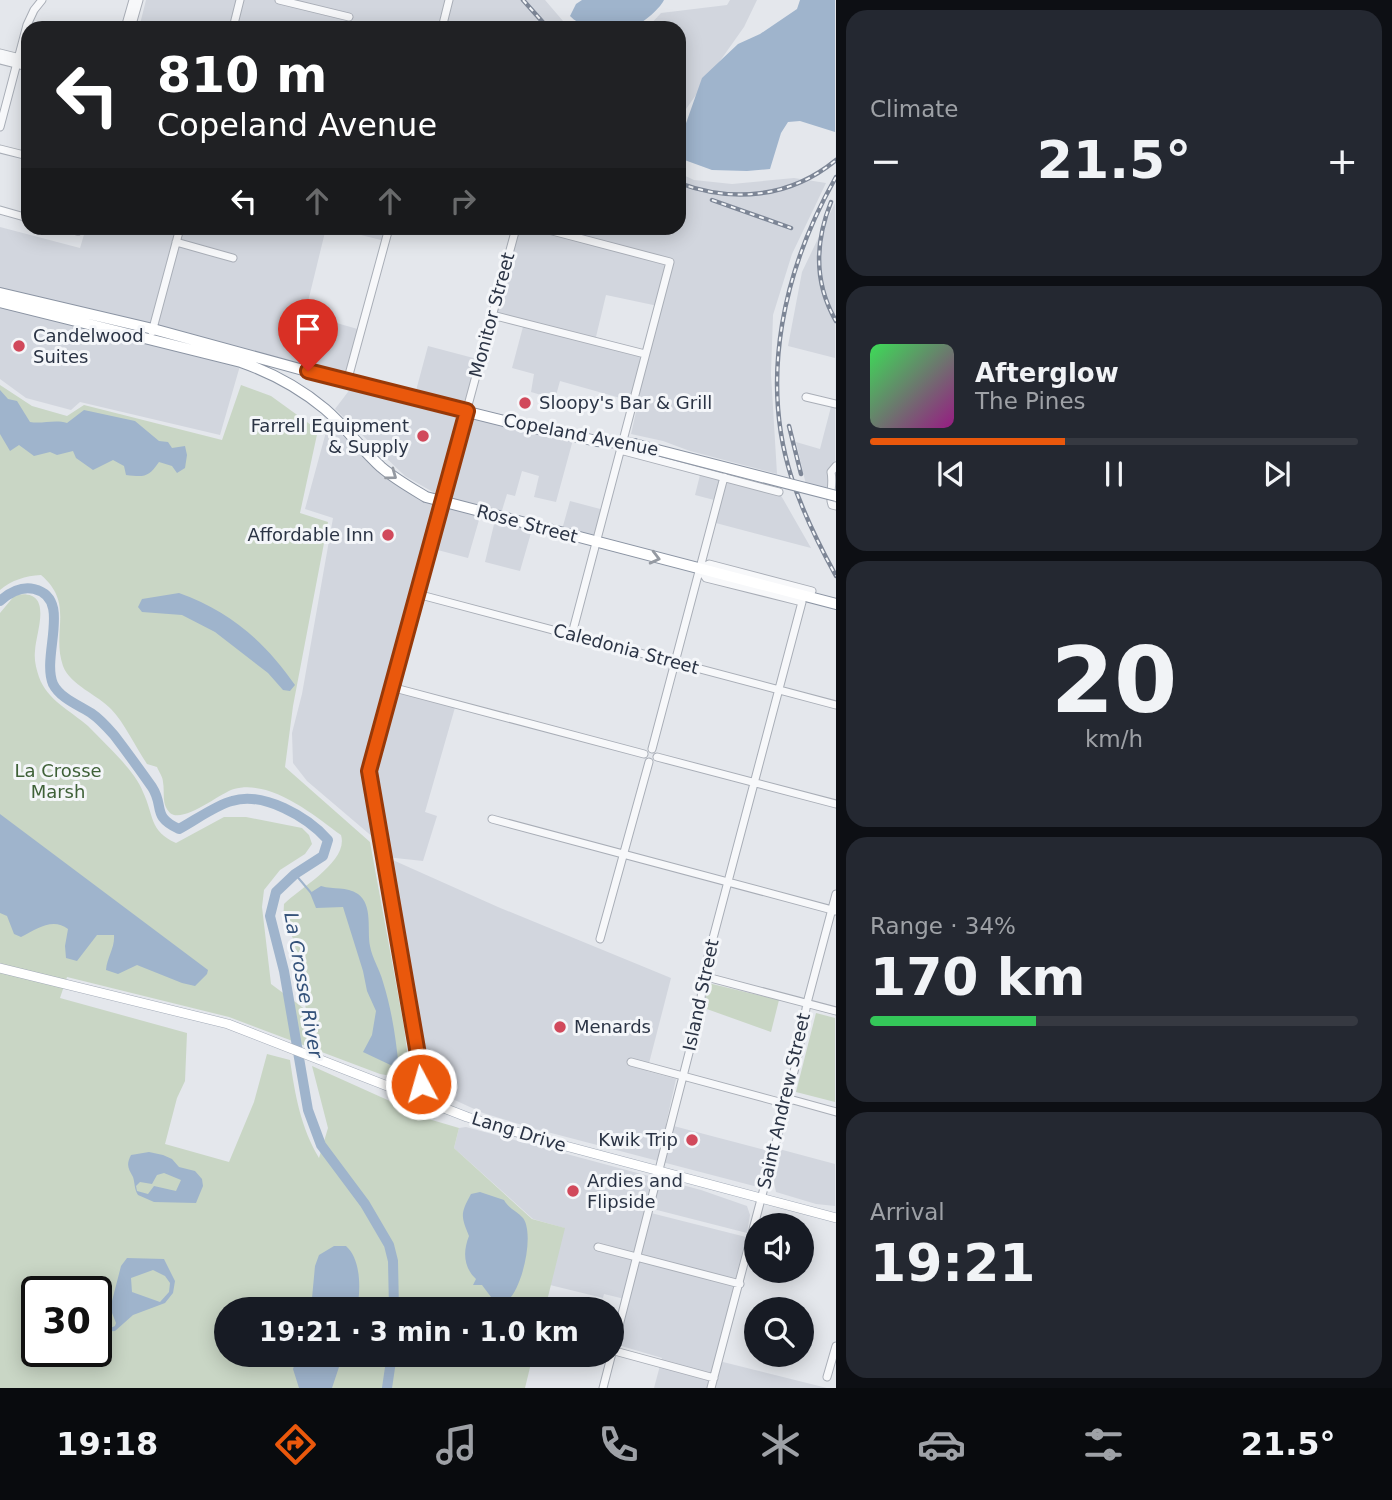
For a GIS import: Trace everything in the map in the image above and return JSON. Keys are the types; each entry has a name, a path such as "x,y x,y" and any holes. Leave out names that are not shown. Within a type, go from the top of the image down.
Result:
{"highway":[{"name":"Copeland Avenue","path":"0,294 347,382 597,441 621,446 635,444 835,496"},
{"name":"Copeland Avenue","path":"0,302 152,334 218,356"},
{"name":"Rose Street","path":"218,356 265,371 304,393 328,412 395,478 426,496 835,604"}],"main road":[{"name":"Lang Drive","path":"0,968 228,1024 416,1098 544,1140 835,1218"}],"street":[{"path":"29,21 42,0"},
{"path":"127,21 133,0"},
{"path":"133,21 139,0"},
{"path":"235,21 240,0"},
{"path":"279,0 349,17"},
{"path":"444,21 449,0"},
{"path":"0,127 21,47"},
{"path":"0,53 21,63"},
{"path":"0,60 21,61"},
{"path":"0,149 21,154"},
{"path":"0,210 21,216"},
{"path":"152,334 178,235"},
{"path":"347,382 387,235"},
{"name":"Monitor Street","path":"416,1098 421,1084 420,1066 369,771 514,235"},
{"path":"568,235 670,262 572,634"},
{"path":"176,242 233,258"},
{"path":"492,315 645,354"},
{"path":"806,397 835,404"},
{"path":"621,446 779,492"},
{"path":"833,469 834,485 830,499 835,506"},
{"path":"652,749 703,570 724,477"},
{"path":"703,570 709,564 812,591"},
{"name":"Island Street","path":"624,1304 700,1010 703,976 802,602 706,578 703,570"},
{"name":"Caledonia Street","path":"416,594 835,705"},
{"path":"391,687 644,754"},
{"path":"644,754 652,749"},
{"path":"652,749 657,753 657,757"},
{"path":"644,754 649,762"},
{"path":"657,757 835,804"},
{"path":"649,762 657,757"},
{"path":"600,939 649,762"},
{"path":"492,819 833,911"},
{"name":"Saint Andrew Street","path":"712,1388 787,1101 807,1003 833,911 835,894"},
{"path":"703,976 835,1011"},
{"path":"631,1062 779,1102 793,1100 835,1112"},
{"path":"598,1247 740,1284"},
{"path":"828,1377 835,1346"},
{"path":"624,1353 714,1378"},
{"name":"Island Street","path":"603,1388 608,1367"}],"shaded area":[{"path":"146,0 545,0 563,21 141,21"},
{"path":"730,0 757,0 744,27 686,109 686,21 654,21 661,13 727,5"},
{"path":"686,176 694,180 732,184 794,178 826,183 792,254 773,315 771,374 777,474 631,434 638,403 560,381 555,399 531,392 534,374 512,368 524,323 492,315 514,235 686,235","holes":["606,295 658,306 645,354 595,341"]},
{"path":"835,203 835,358 788,346 802,272"},
{"path":"0,227 21,233 21,235 80,248 84,235 324,235 305,314 361,330 347,382 244,352 220,435 80,402 71,410 26,398 0,379"},
{"path":"361,235 387,235 385,241"},
{"path":"428,346 481,360 467,411 574,436 556,502 534,497 539,476 522,471 515,496 507,494 500,517 533,526 520,571 485,562 496,516 481,513 468,558 430,548 392,686 456,704 425,812 437,816 423,861 386,857 498,907 671,978 647,1071 676,1079 666,1124 769,1151 762,1178 754,1186 532,1128 483,1113 435,1091 427,1073 406,958 401,957 381,844 307,781 293,763 292,733 302,694 333,518 305,509 329,421 370,465 388,479 428,502 433,492 405,476 335,409 354,384 414,398"},
{"path":"832,403 835,404 835,496 807,489 796,442 820,449"},
{"path":"701,471 779,492 811,548 712,522 718,501 695,495"},
{"path":"570,501 604,510 596,542 561,533"},
{"path":"466,1127 701,1190 747,1206 749,1213 744,1213 744,1232 653,1209 654,1205 646,1203 643,1211 744,1236 715,1360 827,1388 654,1388 662,1358 624,1347 624,1320 629,1300 604,1294 603,1297 599,1297 550,1285 564,1228 533,1219 454,1148 459,1128"},
{"path":"779,1149 835,1164 835,1206 816,1204 776,1192 774,1182"}],"green space":[{"name":"La Crosse Marsh","path":"0,385 32,406 67,416 84,405 222,440 241,385 271,396 318,430 300,513 328,522 293,706 285,767 370,842 404,1027 409,1068 405,1078 380,1074 229,1017 67,977 60,998 187,1033 185,1081 177,1098 165,1144 229,1162 254,1102 267,1054 290,1060 300,1111 319,1158 328,1128 312,1066 432,1120 459,1128 454,1148 532,1219 565,1228 548,1297 214,1297 214,1367 530,1367 525,1388 0,1388 0,613 15,595 35,598 39,604 40,623 35,661 43,685 54,699 88,726 128,768 141,788 157,828 167,838 176,843 224,817 246,817 302,828 309,835 312,844 305,854 280,870 264,890 262,907 271,984 306,1010 296,950 292,936 283,922 284,904 331,864 342,845 341,835 318,818 291,801 263,789 234,789 184,814 170,813 165,806 163,780 157,767 147,764 116,714 72,679 63,666 59,641 60,607 51,586 41,575 19,579 0,590"},
{"path":"708,983 779,1000 771,1032 704,1008"},
{"path":"816,1013 835,1018 835,1102 796,1092"}],"water":[{"path":"582,0 664,0 654,13 642,21 576,21 570,16 576,4"},
{"path":"800,0 835,0 835,132 800,121 788,122 781,133 770,169 712,170 686,161 686,123 702,78 738,44 760,34 797,9"},
{"path":"0,390 8,399 17,401 30,422 67,423 84,410 135,421 159,441 168,442 172,448 185,446 185,468 177,473 172,466 159,462 148,474 132,476 126,475 124,466 113,460 93,470 76,458 73,451 34,456 19,445 10,451 0,434"},
{"path":"179,593 214,609 259,642 295,685 290,691 283,690 268,673 215,632 182,615 142,612 138,607 142,599"},
{"path":"0,814 208,970 207,974 195,986 137,965 118,974 106,970 114,935 97,935 77,961 66,958 68,929 62,926 50,924 21,937 14,934 7,916 0,913"},
{"path":"321,886 358,894 366,905 370,946 389,1004 399,1069 363,1052 372,1035 376,1011 367,991 343,907 316,908 310,893"},
{"path":"149,1152 163,1155 172,1159 179,1167 195,1171 202,1179 203,1186 196,1203 154,1202 138,1195 128,1166 131,1155","holes":["164,1173 181,1180 176,1191 154,1186 148,1194 137,1191 136,1186 140,1182 152,1184 157,1175"]},
{"path":"480,1192 504,1200 523,1218 528,1236 525,1261 518,1286 510,1297 491,1297 482,1285 473,1285 476,1279 465,1259 469,1236 463,1219 463,1211 471,1194"},
{"path":"334,1246 346,1246 357,1267 358,1297 312,1297 315,1266 319,1255"},
{"path":"127,1258 164,1259 175,1281 173,1293 165,1303 133,1315 112,1331 116,1323 112,1313 112,1301 121,1266","holes":["153,1270 165,1276 170,1283 169,1292 160,1302 132,1292 131,1278"]},
{"path":"339,1367 332,1388 299,1388 293,1369"}],"waterway":[{"name":"La Crosse River","path":"0,601 24,588 46,594 54,615 50,658 53,684 65,697 94,715 114,735 152,787 162,815 170,824 179,829 226,803 244,799 257,800 271,803 297,815 328,840 323,856 295,874 276,892 270,916 284,971 308,1110 321,1145 365,1204 389,1245 393,1261 394,1297"},
{"path":"295,874 312,894"},
{"name":"La Crosse River","path":"387,1388 390,1367"}],"railway":[{"path":"523,0 542,21"},
{"path":"686,185 720,193 760,193 800,182 836,160"},
{"path":"836,177 803,248 791,286 782,324 778,363 782,441 792,479 812,529 836,576"},
{"path":"712,200 791,228"},
{"path":"831,202 822,232 819,262 824,292 836,321"},
{"path":"789,426 801,474"}],"place":[{"name":"Candelwood Suites","path":"19,346"},
{"name":"Sloopy's Bar & Grill","path":"525,403"},
{"name":"Farrell Equipment & Supply","path":"423,436"},
{"name":"Affordable Inn","path":"388,535"},
{"name":"Menards","path":"560,1027"},
{"name":"Kwik Trip","path":"692,1140"},
{"name":"Ardies and Flipside","path":"573,1191"}],"route":[{"path":"308,371 467,411 369,771 421,1084"}]}
